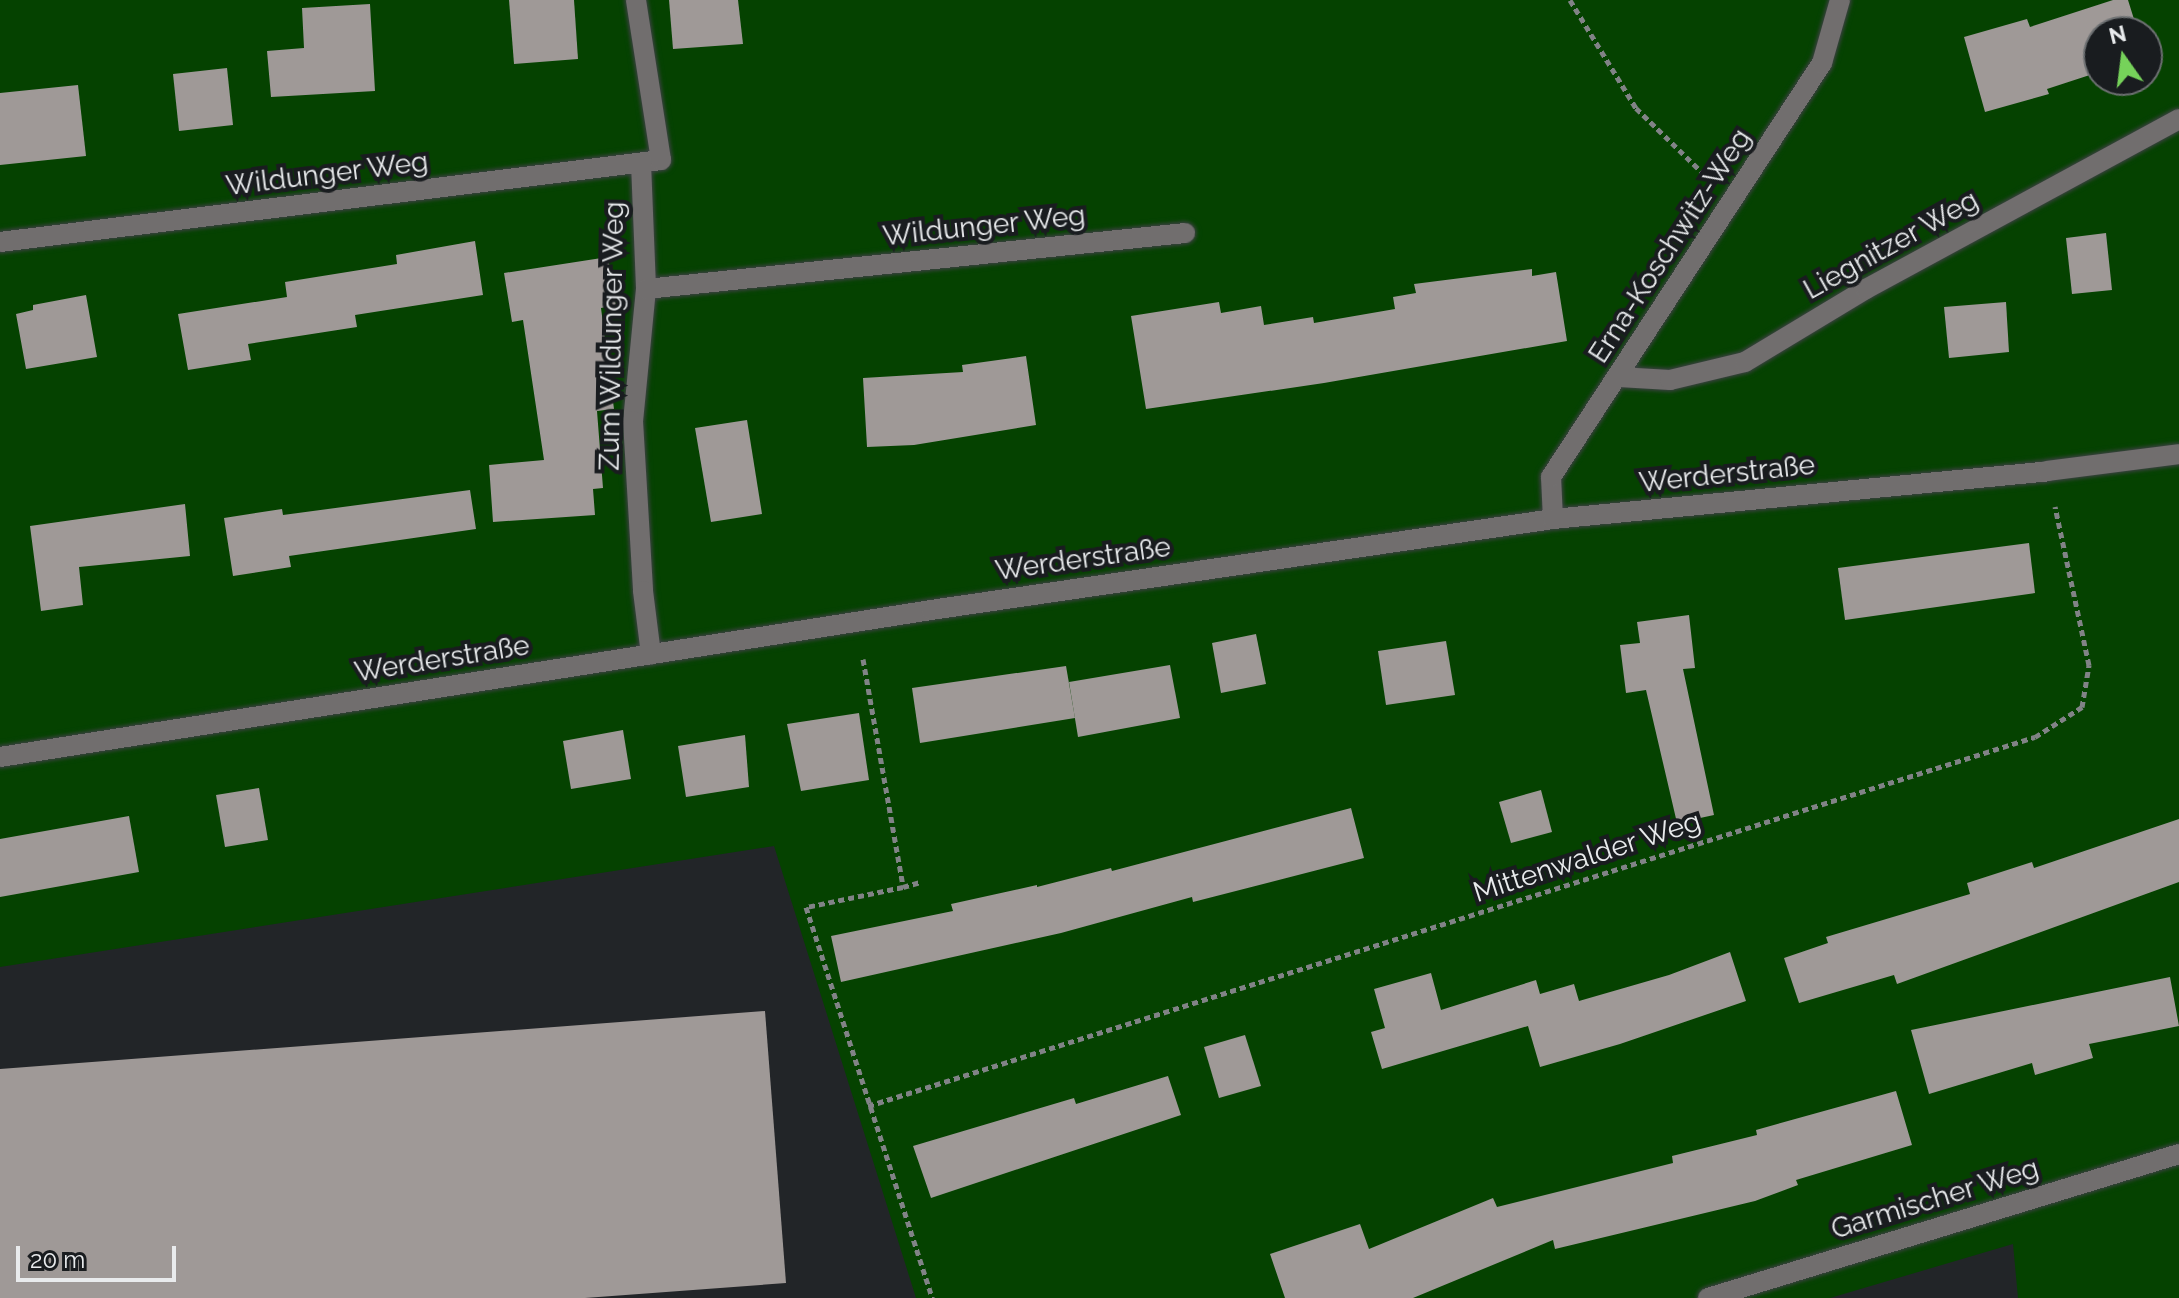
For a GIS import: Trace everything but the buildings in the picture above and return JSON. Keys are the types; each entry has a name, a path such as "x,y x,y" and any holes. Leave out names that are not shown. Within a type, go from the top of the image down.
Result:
{"street":[{"name":"Zum Wildunger Weg","path":"636,0 651,162 646,289 633,421 643,591 651,654"},
{"name":"Erna-Koschwitz-Weg","path":"1553,519 1551,477 1822,63 1840,0"},
{"name":"Liegnitzer Weg","path":"1619,377 1670,380 1745,362 1866,289 2179,119"},
{"name":"Wildunger Weg","path":"0,242 651,162"},
{"name":"Wildunger Weg","path":"646,289 1185,233"},
{"name":"Werderstraße","path":"0,757 651,654 1553,519 2047,471 2179,454"},
{"name":"Garmischer Weg","path":"1708,1298 2179,1154"}],"path":[{"path":"1570,0 1636,108 1733,201"},
{"name":"Mittenwalder Weg","path":"868,1106 2035,737 2082,707 2089,665 2047,471"},
{"path":"857,623 903,887"},
{"path":"921,882 806,907 932,1298"}],"green space":[{"path":"0,0 2179,0 2179,1298 2018,1298 2013,1244 1830,1298 916,1298 774,846 0,967"}]}
